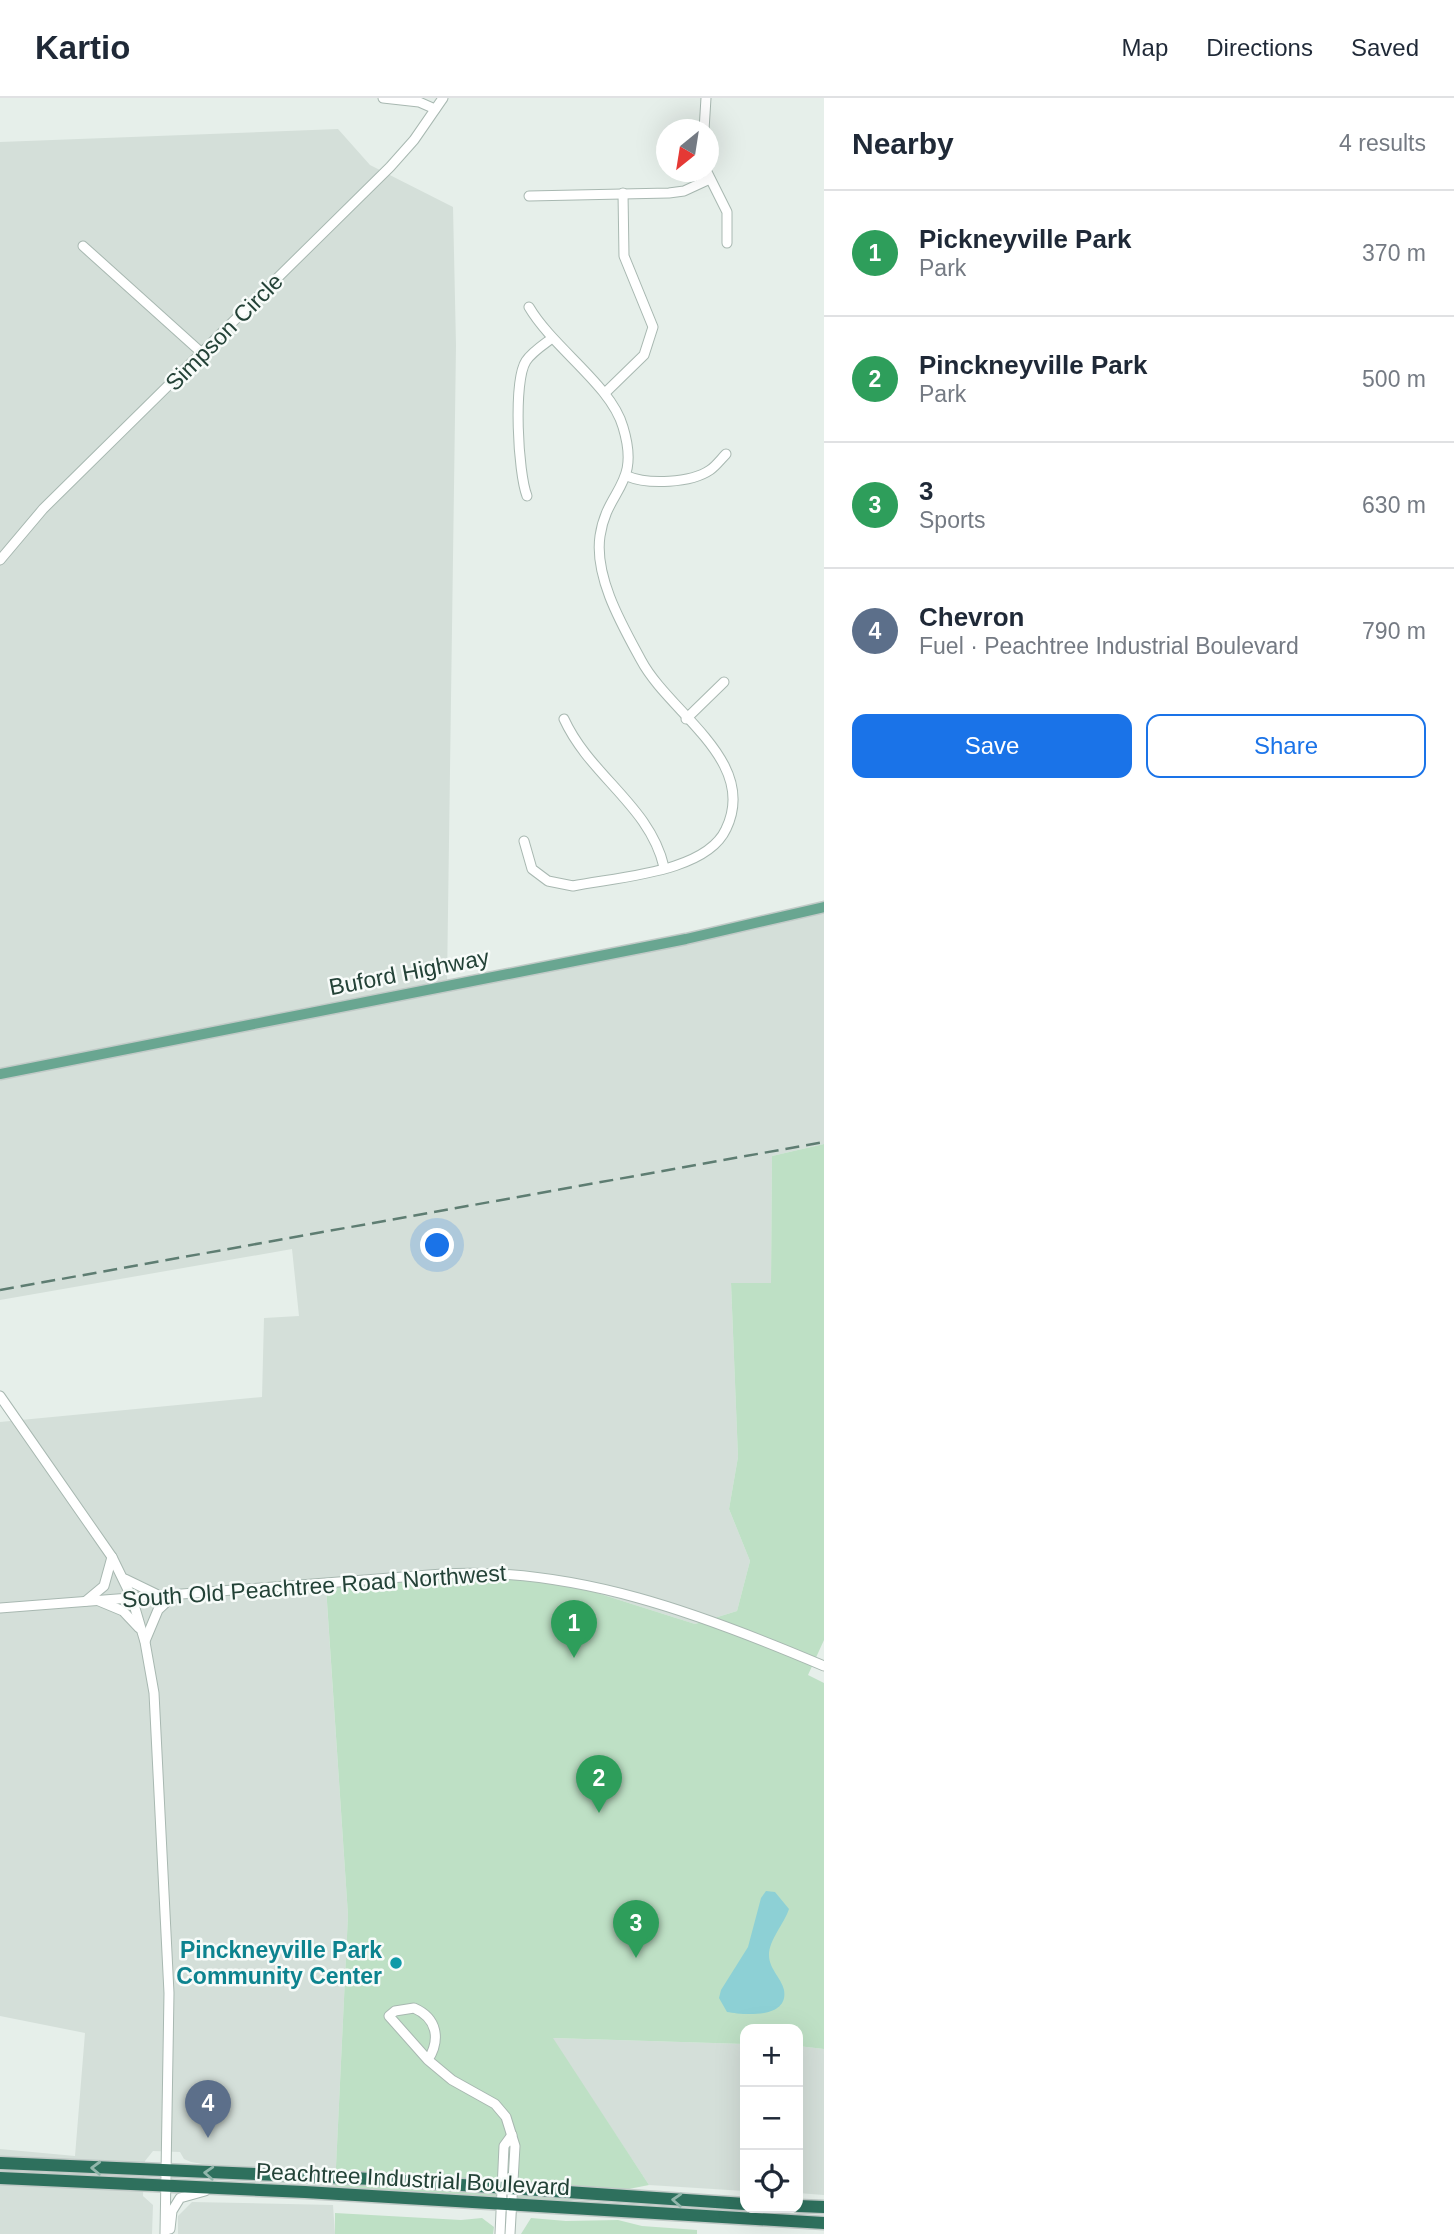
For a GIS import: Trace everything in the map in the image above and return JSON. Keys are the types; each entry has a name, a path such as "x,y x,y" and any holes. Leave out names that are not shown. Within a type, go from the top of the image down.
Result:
{"highway":[{"name":"Peachtree Industrial Boulevard","path":"0,2163 373,2179 740,2204"},
{"name":"Peachtree Industrial Boulevard","path":"0,2178 824,2223"},
{"path":"803,2206 824,2207"}],"main road":[{"name":"Buford Highway","path":"0,1073 686,940 824,906"}],"street":[{"path":"383,98 419,102 435,109"},
{"name":"Simpson Circle","path":"0,560 43,509 390,167 443,98"},
{"path":"705,119 706,98"},
{"path":"529,196 684,191 698,182"},
{"path":"712,182 727,212 727,243"},
{"path":"605,393 644,355 653,327 624,256 623,193"},
{"path":"83,246 203,354"},
{"path":"524,841 532,869 558,884 573,886 693,861 711,849 726,831 735,798 727,769 716,751 653,681 640,660 606,585 600,564 603,524 627,476 626,435 622,422 605,393 551,339 529,307"},
{"path":"527,496 519,468 520,384 526,362 551,339"},
{"path":"627,476 649,482 700,475 712,470 726,454"},
{"path":"686,719 724,682"},
{"path":"564,719 579,749 648,827 664,867"},
{"path":"0,1396 112,1557 123,1578 132,1598 143,1638 154,1693 169,1993 164,2171 167,2234"},
{"path":"86,1601 108,1580 112,1557"},
{"name":"South Old Peachtree Road Northwest","path":"0,1608 450,1574 514,1573 565,1581 654,1603 824,1666"},
{"path":"123,1578 161,1596"},
{"path":"143,1638 158,1610 174,1595"},
{"path":"98,1600 123,1611 143,1638"},
{"path":"428,2060 436,2036 430,2020 414,2008 395,2011 389,2016 428,2060 452,2080 495,2104 506,2117 512,2135 504,2146 507,2190 500,2234"},
{"path":"167,2234 172,2211 180,2198 186,2194 216,2190"},
{"path":"506,2204 510,2234"}],"shaded area":[{"path":"338,129 370,165 453,207 456,345 447,983 760,922 824,905 824,1144 772,1156 771,1284 731,1283 738,1457 729,1509 750,1561 737,1611 695,1624 594,1592 403,1581 326,1588 348,1915 335,2188 191,2162 184,2159 180,2152 153,2151 145,2161 143,2196 153,2205 152,2234 0,2234 0,2149 75,2156 85,2033 0,2016 0,1422 262,1397 264,1318 299,1316 292,1249 0,1300 0,142"},
{"path":"552,2038 740,2044 740,2191 649,2185"},
{"path":"803,2047 824,2049 824,2195 803,2193"},
{"path":"192,2202 333,2205 335,2234 178,2234 178,2216"}],"green space":[{"path":"824,1144 824,1640 808,1675 824,1683 824,2049 803,2047 803,2024 740,2024 740,2044 553,2038 649,2185 558,2203 335,2188 348,1915 326,1587 471,1576 531,1580 594,1592 695,1624 737,1611 750,1561 729,1509 738,1457 731,1283 771,1283 772,1156"},
{"path":"335,2213 461,2220 482,2218 494,2227 493,2234 335,2234"},
{"path":"531,2218 566,2221 618,2220 642,2226 697,2230 697,2234 521,2234"}],"water":[{"path":"766,1891 775,1892 789,1909 771,1944 769,1955 771,1965 784,1990 784,1999 780,2006 764,2013 727,2012 719,1998 721,1990 748,1947 761,1898"}],"railway":[{"path":"0,1290 824,1142"}],"place":[{"name":"Pickneyville Park","path":"574,1658"},
{"name":"Pinckneyville Park","path":"599,1813"},
{"name":"3","path":"636,1958"},
{"name":"Pinckneyville Park Community Center","path":"396,1963"},
{"name":"Chevron","path":"208,2138"}]}
